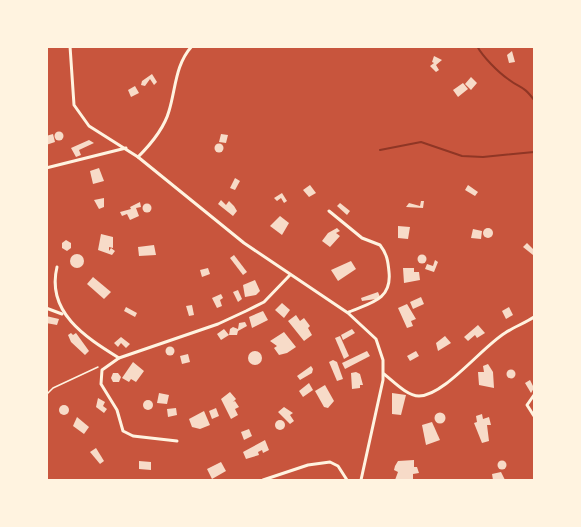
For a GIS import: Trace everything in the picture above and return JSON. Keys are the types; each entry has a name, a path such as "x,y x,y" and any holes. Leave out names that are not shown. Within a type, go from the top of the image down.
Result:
{"street":[{"path":"70,46 74,105 78,114 89,126 126,148 244,243 348,313 376,339 380,348 384,373 361,480"},
{"path":"138,157 149,146 166,120 183,57 192,46"},
{"path":"46,168 126,148"},
{"path":"329,211 362,238 380,245 388,262 390,278 384,296 348,313"},
{"path":"57,267 54,288 62,314"},
{"path":"177,441 134,436 123,430 117,410 101,384 101,374 106,366 119,358 218,324 246,311 264,302 290,275"},
{"path":"46,308 62,314 101,347 119,358"},
{"path":"384,373 412,394 430,394 448,382 468,362 505,333 534,317"},
{"path":"534,395 526,405 534,416"},
{"path":"263,480 323,462 338,465 347,480"}],"path":[{"path":"46,395 53,388 96,367 106,366"}],"building":[{"path":"512,51 515,62 509,63 507,55"},
{"path":"434,56 442,60 436,65 439,70 436,72 430,66 434,63 432,62"},
{"path":"152,74 157,82 154,85 150,79 145,86 141,85 142,81"},
{"path":"471,77 477,83 471,90 465,84"},
{"path":"463,83 468,89 458,97 453,90"},
{"path":"135,86 139,93 131,97 128,90"},
{"path":"59,131 64,136 59,141 54,136"},
{"path":"53,134 55,142 46,145 46,136"},
{"path":"221,134 228,135 226,143 219,142"},
{"path":"89,140 94,143 79,150 81,155 76,157 71,148"},
{"path":"219,143 224,148 219,153 214,148"},
{"path":"99,168 104,181 93,184 90,171"},
{"path":"235,178 240,181 235,190 230,188"},
{"path":"310,185 316,193 309,197 303,190"},
{"path":"468,185 478,192 475,196 465,190"},
{"path":"282,193 287,201 284,203 281,198 277,201 274,198"},
{"path":"104,198 104,207 99,209 94,200"},
{"path":"221,200 226,205 229,201 234,206 237,211 233,216 218,204"},
{"path":"421,201 424,201 423,208 406,207 409,203 420,206"},
{"path":"140,202 141,207 136,208 139,216 130,220 127,214 122,216 120,212 131,209 130,207"},
{"path":"147,203 152,208 147,213 142,208"},
{"path":"340,203 350,211 347,215 337,206"},
{"path":"280,216 289,223 282,235 270,226"},
{"path":"398,226 410,227 408,239 398,238"},
{"path":"337,228 340,231 336,233 340,236 330,247 322,241 328,233"},
{"path":"488,228 493,233 488,238 483,233"},
{"path":"473,229 482,231 481,239 471,238"},
{"path":"101,234 113,237 113,248 109,247 109,251 111,248 115,251 112,255 98,250"},
{"path":"66,240 71,243 71,248 67,251 62,248 62,243"},
{"path":"527,243 534,250 533,255 523,247"},
{"path":"154,245 156,255 139,256 138,247"},
{"path":"77,254 82,256 84,261 82,266 77,268 72,266 70,261 72,256"},
{"path":"234,255 247,272 243,275 230,258"},
{"path":"422,255 426,259 422,263 418,259"},
{"path":"435,260 438,262 434,272 425,269 427,264 433,266"},
{"path":"351,261 356,269 338,281 331,270"},
{"path":"208,268 210,274 202,277 200,270"},
{"path":"403,268 414,268 414,272 419,272 420,280 404,283"},
{"path":"93,277 111,292 104,299 87,284"},
{"path":"255,280 260,291 256,295 245,297 243,285"},
{"path":"238,290 242,299 238,302 233,292"},
{"path":"378,292 380,297 362,301 361,298"},
{"path":"221,294 222,306 217,308 212,298"},
{"path":"421,297 424,304 413,309 410,302"},
{"path":"282,303 290,310 284,318 275,310"},
{"path":"407,304 416,319 411,321 413,326 407,328 398,308"},
{"path":"192,305 194,315 189,316 186,306"},
{"path":"126,307 137,313 135,317 124,311"},
{"path":"509,307 513,315 506,319 502,311"},
{"path":"263,311 268,320 252,328 249,317"},
{"path":"296,315 300,321 304,318 310,326 308,328 312,335 304,341 288,321"},
{"path":"46,316 59,319 57,325 46,323"},
{"path":"245,322 247,326 238,331 237,335 229,335 230,329 233,327 238,329 239,323"},
{"path":"478,325 485,333 477,338 475,335 468,341 464,337"},
{"path":"224,329 229,335 221,340 217,334"},
{"path":"352,329 355,333 343,340 341,335"},
{"path":"284,332 296,347 279,355 274,348 277,346 270,341"},
{"path":"71,333 73,335 76,333 89,351 85,355 71,342 68,335"},
{"path":"340,336 349,356 344,359 335,338"},
{"path":"445,336 451,343 438,351 436,343"},
{"path":"121,337 130,344 126,348 121,343 118,347 114,343"},
{"path":"170,346 175,351 170,356 165,351"},
{"path":"252,351 258,351 262,358 258,365 252,365 248,361 248,355"},
{"path":"367,351 370,356 345,369 342,363"},
{"path":"416,351 419,356 410,361 407,356"},
{"path":"188,354 190,362 182,364 180,356"},
{"path":"333,360 337,362 343,379 337,381 329,362"},
{"path":"133,362 144,371 136,382 131,379 129,382 122,378"},
{"path":"488,364 493,372 494,388 479,385 478,372 484,372 483,366"},
{"path":"311,366 312,373 300,380 297,376"},
{"path":"511,370 515,374 511,378 507,374"},
{"path":"113,373 118,373 121,377 119,382 113,382 111,378"},
{"path":"351,373 360,374 363,385 352,389"},
{"path":"530,380 534,388 531,393 525,383"},
{"path":"309,383 313,390 303,397 299,391"},
{"path":"325,385 334,401 328,408 324,407 315,391"},
{"path":"230,392 236,399 233,402 235,401 239,407 235,409 238,415 231,419 221,399"},
{"path":"159,393 169,395 167,404 157,403"},
{"path":"392,393 406,395 401,415 392,414"},
{"path":"98,398 105,402 103,406 107,409 104,413 96,407"},
{"path":"148,400 153,405 148,410 143,405"},
{"path":"64,405 68,406 68,414 64,415 60,414 59,410 60,406"},
{"path":"284,407 293,413 290,415 294,421 290,424 278,412"},
{"path":"176,408 177,415 168,417 167,409"},
{"path":"216,408 219,416 212,419 209,411"},
{"path":"204,411 210,425 200,429 192,427 189,419"},
{"path":"440,412 446,418 440,424 434,418"},
{"path":"482,414 483,419 489,417 491,425 487,425 489,441 482,443 474,423 477,422 476,416"},
{"path":"77,417 89,427 84,434 73,426"},
{"path":"280,420 284,421 284,429 280,430 276,429 275,425 276,421"},
{"path":"432,422 440,440 426,445 422,425"},
{"path":"249,429 252,436 244,440 241,432"},
{"path":"265,440 269,450 263,453 262,450 258,452 259,455 246,459 243,452"},
{"path":"96,448 104,461 100,464 90,452"},
{"path":"414,460 414,467 417,467 419,473 413,474 413,479 395,480 398,472 394,470 398,461"},
{"path":"139,461 151,462 151,470 139,469"},
{"path":"502,461 506,465 502,469 498,465"},
{"path":"221,462 226,471 212,479 207,469"},
{"path":"501,472 505,480 493,480 492,474"}],"waterway":[{"path":"477,46 495,68 524,89 534,100"},
{"path":"380,150 421,142 462,156 483,157 534,152"}]}
